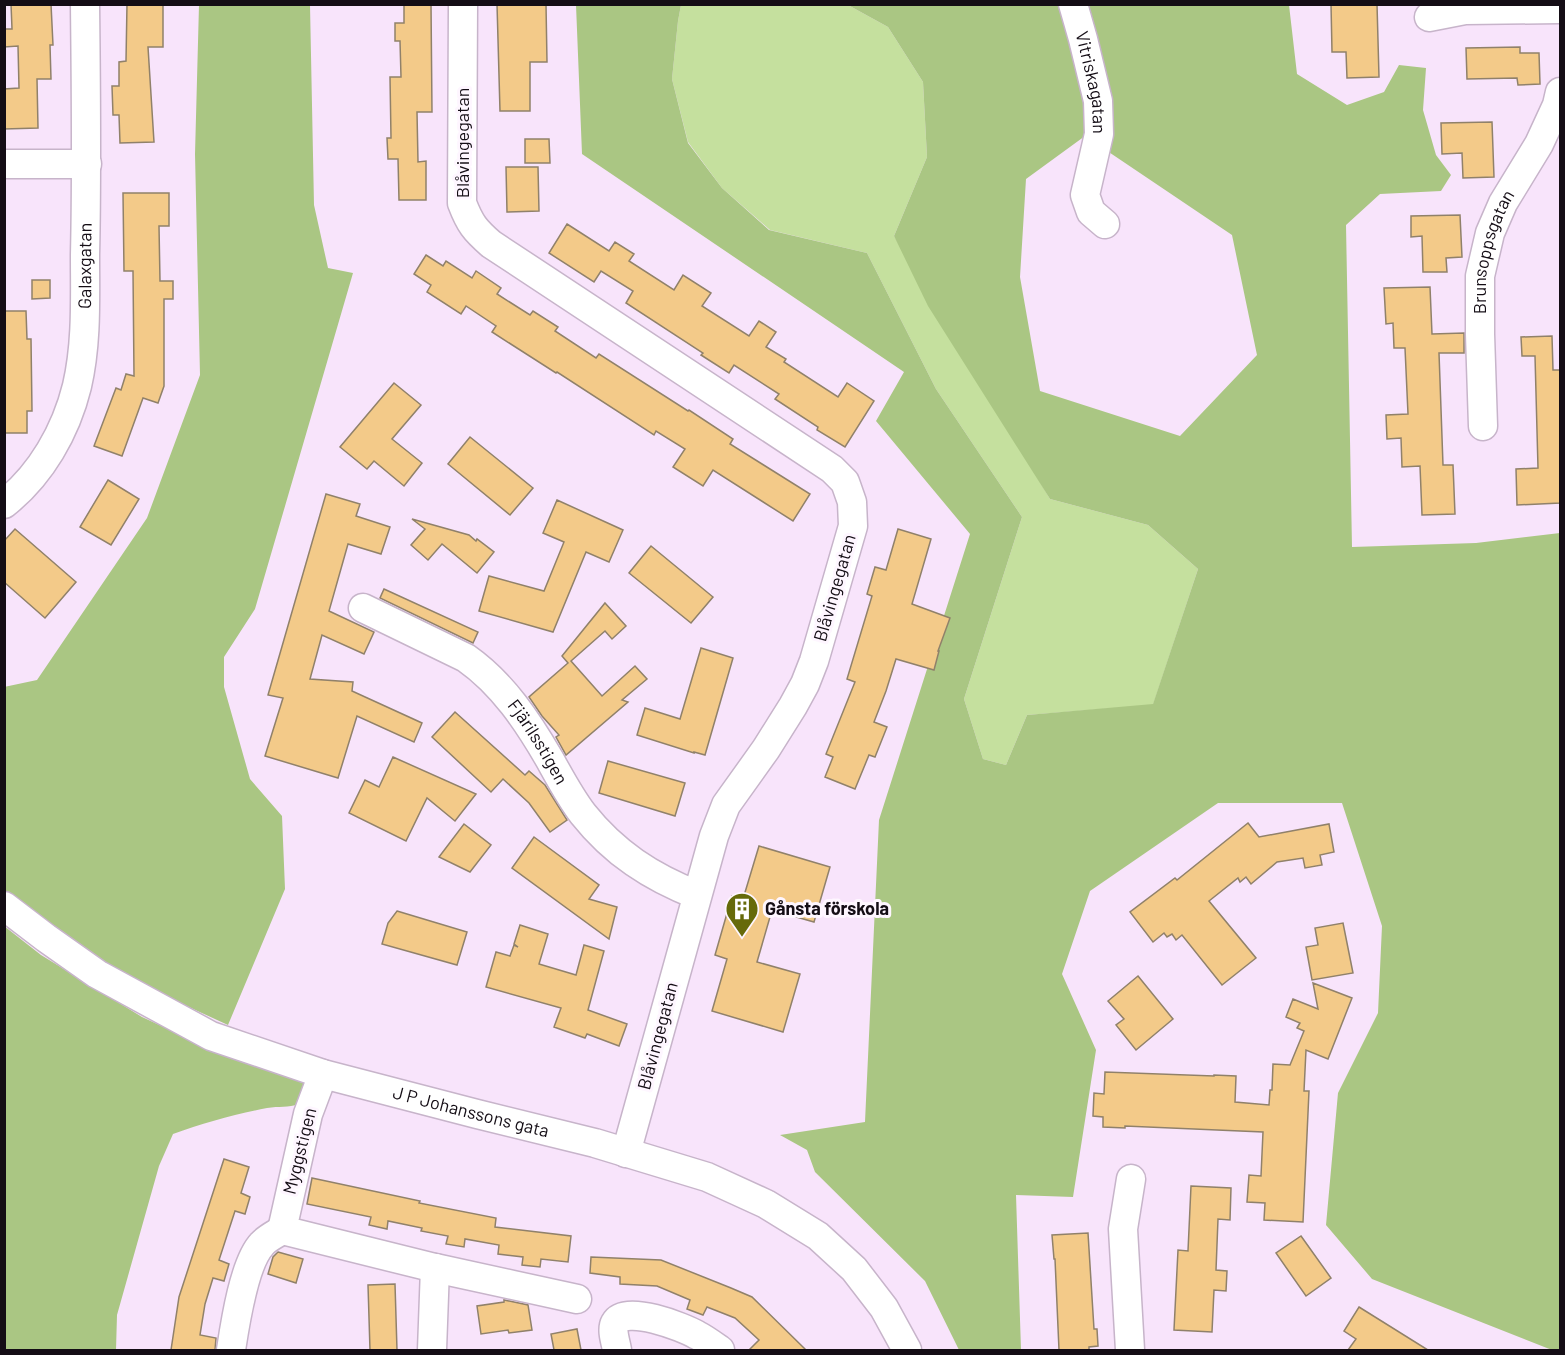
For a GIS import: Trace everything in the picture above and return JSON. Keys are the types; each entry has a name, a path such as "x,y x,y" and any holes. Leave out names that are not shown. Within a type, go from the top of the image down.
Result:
{"street":[{"name":"Galaxgatan","path":"4,504 34,474 63,428 76,388 83,352 87,164 85,4"},
{"name":"Blåvingegatan","path":"463,4 462,203 469,221 478,233 491,244 832,469 845,482 852,502 853,526 814,661 805,684 766,749 726,805 714,836 626,1153"},
{"name":"Vitriskagatan","path":"1073,4 1098,100 1099,134 1085,195 1091,212 1105,224"},
{"path":"1429,17 1465,10 1560,9"},
{"name":"Brunsoppsgatan","path":"1483,426 1480,276 1490,233 1503,203 1539,144 1557,105 1560,92"},
{"path":"4,164 87,164"},
{"name":"Fjärilsstigen","path":"363,608 476,665 507,697 526,722 583,814 602,835 622,854 642,868 668,884 697,895"},
{"name":"J P Johanssons gata","path":"4,906 97,974 211,1036 323,1074 595,1143 707,1177 766,1204 818,1236 854,1269 884,1308 907,1350"},
{"name":"Myggstigen","path":"282,1230 308,1114 323,1074"},
{"path":"1130,1350 1122,1229 1131,1179"},
{"path":"231,1350 238,1305 252,1262 262,1244 282,1230 435,1268 577,1299"},
{"path":"432,1350 435,1268"},
{"path":"617,1350 615,1322 620,1317 635,1315 666,1322 698,1335 720,1350"}],"green space":[{"path":"199,5 310,5 314,205 328,268 353,273 255,609 224,657 224,687 250,779 282,816 285,889 228,1025 154,991 104,962 16,901 5,890 4,687 37,680 147,518 200,375 195,154"},
{"path":"576,5 681,5 672,79 688,143 722,188 769,230 867,253 936,389 1022,517 964,699 983,759 1006,765 1027,715 1153,704 1198,569 1148,525 1050,499 928,306 894,236 927,157 923,82 888,27 848,5 1289,5 1297,74 1347,105 1384,92 1399,65 1426,68 1423,110 1436,155 1451,175 1441,191 1380,194 1346,225 1352,547 1476,543 1560,533 1560,1350 1552,1350 1372,1279 1326,1225 1338,1093 1378,1013 1382,926 1342,803 1218,803 1090,891 1062,974 1096,1050 1073,1197 1016,1195 1021,1350 959,1350 925,1281 815,1172 807,1150 780,1135 865,1122 879,820 970,534 876,421 904,372 582,154","holes":["1085,136 1232,235 1257,355 1180,436 1040,391 1020,277 1026,179"]},
{"path":"681,5 848,5 888,27 923,82 927,157 894,236 1050,499 1148,525 1198,569 1153,705 1027,715 1006,765 983,759 964,699 1022,517 936,389 867,253 770,230 722,188 688,142 672,79"},
{"path":"4,926 41,955 142,1017 205,1046 303,1082 299,1104 243,1113 173,1134 159,1166 117,1315 116,1350 5,1350"}],"building":[{"path":"11,4 51,4 53,45 50,45 51,79 37,79 38,128 4,129 4,89 19,88 18,46 4,47 4,29 12,29"},
{"path":"127,4 163,4 163,47 148,47 154,142 120,143 119,115 113,115 112,86 119,86 119,62 126,61"},
{"path":"404,4 431,4 432,112 417,112 418,162 426,161 426,200 399,200 398,159 388,159 387,138 391,138 390,77 401,77 400,41 395,41 395,23 404,23"},
{"path":"497,4 546,4 547,62 530,62 530,111 500,111"},
{"path":"1331,4 1377,4 1379,77 1347,78 1346,52 1332,52"},
{"path":"1520,47 1520,53 1539,53 1540,84 1518,85 1517,78 1467,79 1466,48"},
{"path":"1492,122 1494,177 1463,178 1462,153 1442,154 1441,123"},
{"path":"525,139 549,139 550,163 525,163"},
{"path":"506,167 538,167 539,211 507,212"},
{"path":"123,193 169,193 169,226 159,226 160,281 173,281 173,299 164,299 164,386 158,403 143,398 122,456 94,446 116,388 121,390 126,374 134,376 133,271 124,271"},
{"path":"1460,215 1462,257 1446,258 1447,272 1423,272 1422,236 1411,237 1411,216"},
{"path":"567,224 609,251 615,242 634,254 629,261 674,290 683,275 711,293 702,306 749,336 759,321 776,332 766,347 786,359 784,362 838,397 847,383 874,401 845,447 817,430 818,427 775,399 779,394 734,365 729,373 701,355 703,353 626,303 633,291 601,271 594,282 549,253"},
{"path":"426,255 443,266 446,261 472,278 476,271 501,288 497,294 530,315 533,311 558,327 555,331 596,358 599,354 689,410 733,439 730,444 810,494 793,521 713,470 703,486 673,467 685,449 656,431 654,435 492,332 496,326 466,306 461,314 427,292 431,285 414,274"},
{"path":"32,280 50,280 50,298 32,299"},
{"path":"1430,287 1432,334 1464,333 1464,353 1439,353 1443,465 1453,465 1455,514 1422,515 1420,466 1402,467 1401,438 1387,439 1386,415 1408,414 1405,348 1394,348 1393,323 1386,324 1384,288"},
{"path":"4,311 26,311 27,339 31,339 32,411 27,411 27,433 4,433"},
{"path":"1552,336 1553,370 1560,370 1560,503 1517,505 1516,469 1538,468 1535,356 1522,356 1521,337"},
{"path":"394,383 421,405 392,439 422,463 404,486 374,461 367,469 340,447"},
{"path":"470,437 533,488 510,515 448,464"},
{"path":"108,480 139,499 111,545 80,527"},
{"path":"326,494 360,504 356,516 390,527 381,554 348,544 329,611 374,632 364,654 322,635 310,679 353,682 352,691 422,723 414,742 357,716 338,778 265,756 283,698 268,695"},
{"path":"557,500 623,530 609,562 586,552 553,632 479,611 489,576 544,591 564,542 543,533"},
{"path":"412,519 469,535 494,552 477,573 442,544 428,560 411,545 425,529"},
{"path":"15,529 76,582 45,618 4,582 4,541"},
{"path":"898,529 931,539 912,604 950,618 934,670 896,659 874,722 887,727 875,757 869,755 855,789 825,777 833,757 826,754 855,682 847,679 872,596 867,594 875,567 886,570"},
{"path":"651,546 713,597 691,623 629,573"},
{"path":"384,589 478,632 473,643 380,598"},
{"path":"605,603 626,626 612,639 605,631 571,661 602,696 635,666 647,679 622,700 628,702 566,755 556,737 559,735 529,697 568,663 562,656"},
{"path":"701,648 733,658 705,755 637,735 645,708 680,719"},
{"path":"455,712 525,775 529,771 545,785 567,820 550,832 529,803 503,779 491,792 432,737"},
{"path":"393,757 476,794 455,821 427,798 406,841 349,813 365,780 379,787"},
{"path":"608,761 685,783 675,816 599,793"},
{"path":"1248,823 1259,837 1329,824 1334,852 1320,855 1322,865 1305,868 1303,858 1277,862 1251,884 1246,877 1240,882 1238,878 1209,901 1256,958 1222,985 1182,935 1176,940 1172,934 1167,937 1164,933 1153,942 1130,912 1175,878 1177,880"},
{"path":"464,824 491,845 470,872 439,857"},
{"path":"534,837 599,885 589,899 617,907 609,939 512,868"},
{"name":"Gånsta förskola","path":"759,846 830,867 814,922 772,910 757,962 800,974 783,1032 712,1011 727,959 715,955 732,896 743,899"},
{"path":"397,911 467,932 457,965 382,944 388,923"},
{"path":"1343,923 1353,973 1312,980 1306,947 1318,945 1315,928"},
{"path":"520,925 548,934 539,964 576,975 584,945 604,951 588,1010 627,1024 619,1046 587,1034 585,1038 554,1027 561,1008 486,987 496,952 510,956 514,945 518,947 514,944"},
{"path":"1138,976 1173,1019 1136,1050 1116,1025 1124,1019 1108,1001"},
{"path":"1313,983 1352,998 1328,1059 1306,1050 1304,1091 1309,1091 1303,1222 1264,1220 1265,1203 1247,1202 1249,1175 1261,1176 1263,1132 1103,1127 1103,1117 1093,1116 1094,1093 1104,1094 1105,1072 1236,1076 1235,1102 1269,1105 1273,1064 1290,1065 1304,1031 1297,1028 1300,1023 1286,1017 1293,999 1318,1009"},
{"path":"224,1159 249,1167 241,1193 250,1197 245,1214 235,1211 219,1260 229,1264 224,1281 213,1278 205,1304 200,1335 216,1338 215,1350 171,1350 179,1297"},
{"path":"312,1178 496,1218 495,1227 571,1236 568,1262 541,1259 540,1267 522,1265 523,1257 498,1254 499,1245 465,1239 464,1247 446,1244 448,1236 421,1231 422,1228 388,1221 387,1229 369,1225 371,1217 307,1204"},
{"path":"1191,1186 1231,1188 1230,1220 1218,1219 1216,1270 1227,1271 1226,1291 1214,1290 1212,1332 1174,1330 1178,1250 1188,1251"},
{"path":"1088,1233 1094,1329 1097,1329 1098,1346 1089,1347 1089,1350 1059,1350 1052,1235"},
{"path":"1301,1236 1331,1278 1306,1296 1276,1253"},
{"path":"278,1252 303,1259 296,1283 268,1274 273,1257"},
{"path":"591,1257 661,1260 752,1297 806,1350 749,1350 759,1340 735,1318 707,1307 703,1315 687,1309 690,1300 657,1286 620,1284 620,1277 590,1273"},
{"path":"395,1284 397,1350 370,1350 368,1285"},
{"path":"504,1300 528,1305 532,1330 509,1333 508,1330 481,1334 477,1306 504,1302"},
{"path":"1359,1307 1428,1350 1348,1350 1356,1339 1344,1331"},
{"path":"577,1329 581,1350 554,1350 551,1334"}],"place":[{"name":"Gånsta förskola","path":"742,938"}]}
